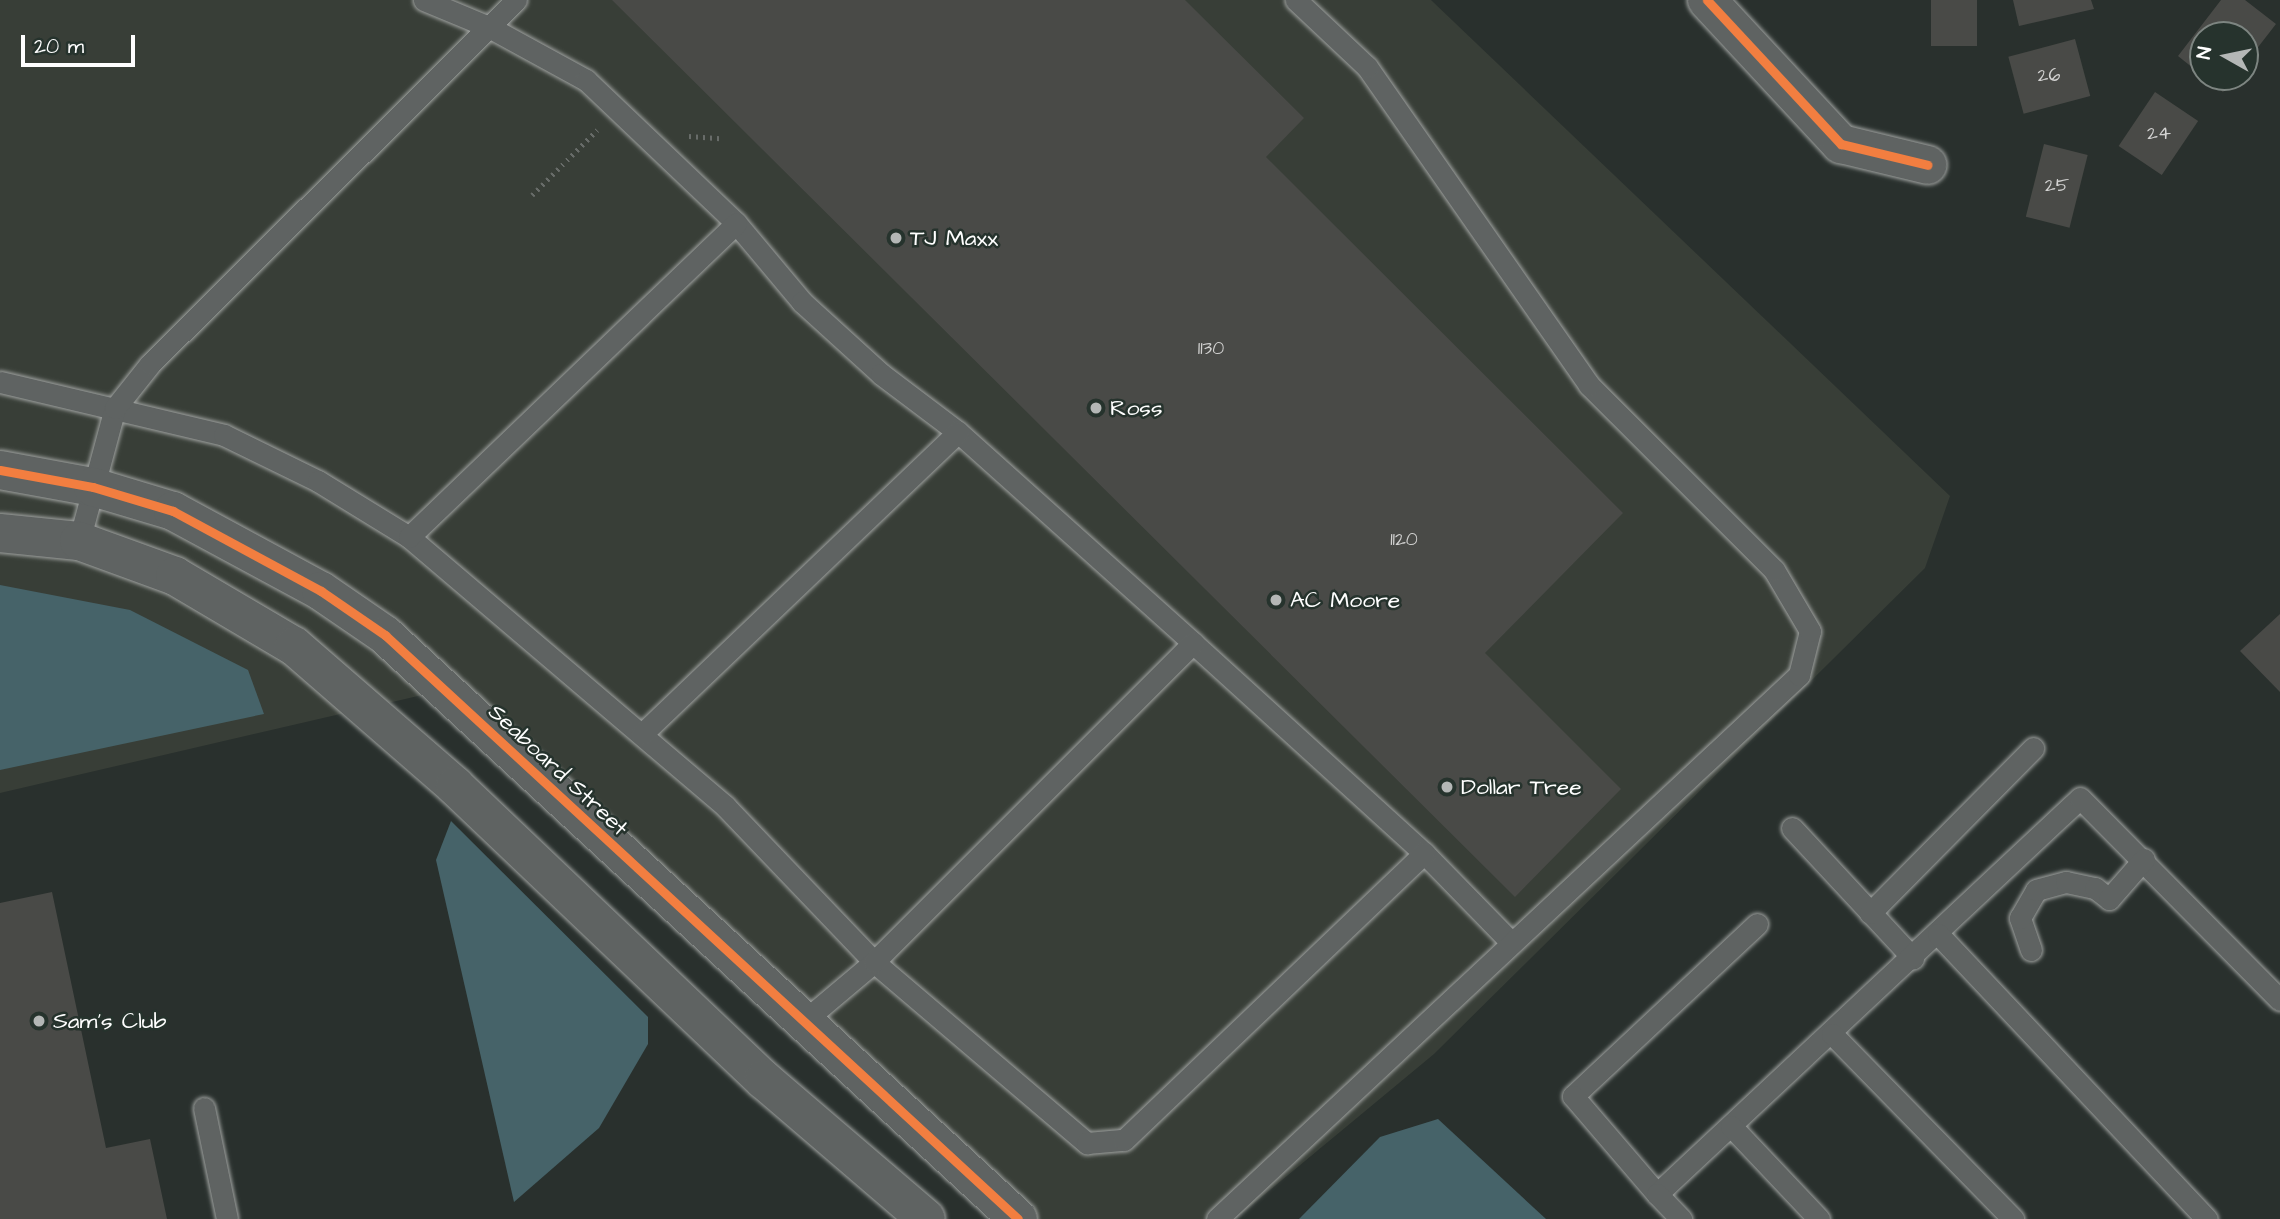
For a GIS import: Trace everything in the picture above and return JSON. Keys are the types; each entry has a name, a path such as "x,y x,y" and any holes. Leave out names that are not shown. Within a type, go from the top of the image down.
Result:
{"street":[{"path":"1707,0 1841,144 1928,165"},
{"name":"Seaboard Street","path":"0,470 93,487 173,511 321,591 385,635 1017,1219"},
{"path":"0,533 79,541 175,576 294,646 455,786 764,1080 926,1219"}],"lane":[{"path":"424,0 489,27 586,80 736,223 802,302 881,374 958,432 1193,643 1424,853 1510,940"},
{"path":"79,541 115,408 150,364 516,0"},
{"path":"1217,1219 1510,940 1799,675 1810,631 1774,570 1590,385 1367,66 1296,0"},
{"path":"409,537 736,223"},
{"path":"0,382 224,435 318,481 409,537 726,807 874,962 1087,1143 1124,1140 1424,853"},
{"path":"642,734 958,432"},
{"path":"804,1021 874,962 1193,643"},
{"path":"1870,913 2033,748"},
{"path":"1657,1194 1832,1034 2080,798 2144,859 2280,1000"},
{"path":"1792,828 1913,958"},
{"path":"2031,950 2020,918 2036,890 2066,882 2095,888 2109,899 2144,859"},
{"path":"1681,1219 1573,1096 1757,923"},
{"path":"1938,934 2207,1219"},
{"path":"1832,1034 2013,1219"},
{"path":"204,1108 227,1219"},
{"path":"1731,1126 1819,1219"}],"shaded area":[{"path":"0,0 1431,0 1950,496 1925,568 1434,1054 1235,1219 1018,1219 444,690 0,793"}],"water":[{"path":"0,585 130,610 248,670 264,714 0,770"},
{"path":"451,821 648,1017 648,1044 599,1128 514,1202 436,860"},
{"path":"1438,1119 1546,1219 1299,1219 1380,1137"}],"building":[{"path":"612,0 1185,0 1304,118 1266,157 1623,513 1485,653 1621,789 1515,897"},
{"path":"1931,0 1977,0 1977,46 1931,46"},
{"path":"2013,0 2091,0 2094,9 2019,26"},
{"path":"2221,0 2245,0 2276,24 2259,46 2259,21 2205,21"},
{"path":"2075,39 2090,96 2024,114 2008,57"},
{"path":"2189,42 2189,65 2178,56"},
{"path":"2155,92 2198,121 2162,175 2119,146"},
{"path":"2044,144 2088,155 2070,228 2026,217"},
{"path":"2280,614 2280,692 2240,651"},
{"name":"Sam's Club","path":"52,892 106,1148 150,1139 167,1219 0,1219 0,903"}],"cycle path":[{"path":"1707,0 1841,144 1928,165"},
{"path":"0,470 93,487 173,511 321,591 385,635 1018,1219"}],"place":[{"name":"TJ Maxx","path":"896,238"},
{"name":"Ross","path":"1096,408"},
{"name":"AC Moore","path":"1276,600"},
{"name":"Dollar Tree","path":"1447,787"},
{"name":"Sam's Club","path":"39,1021"}]}
